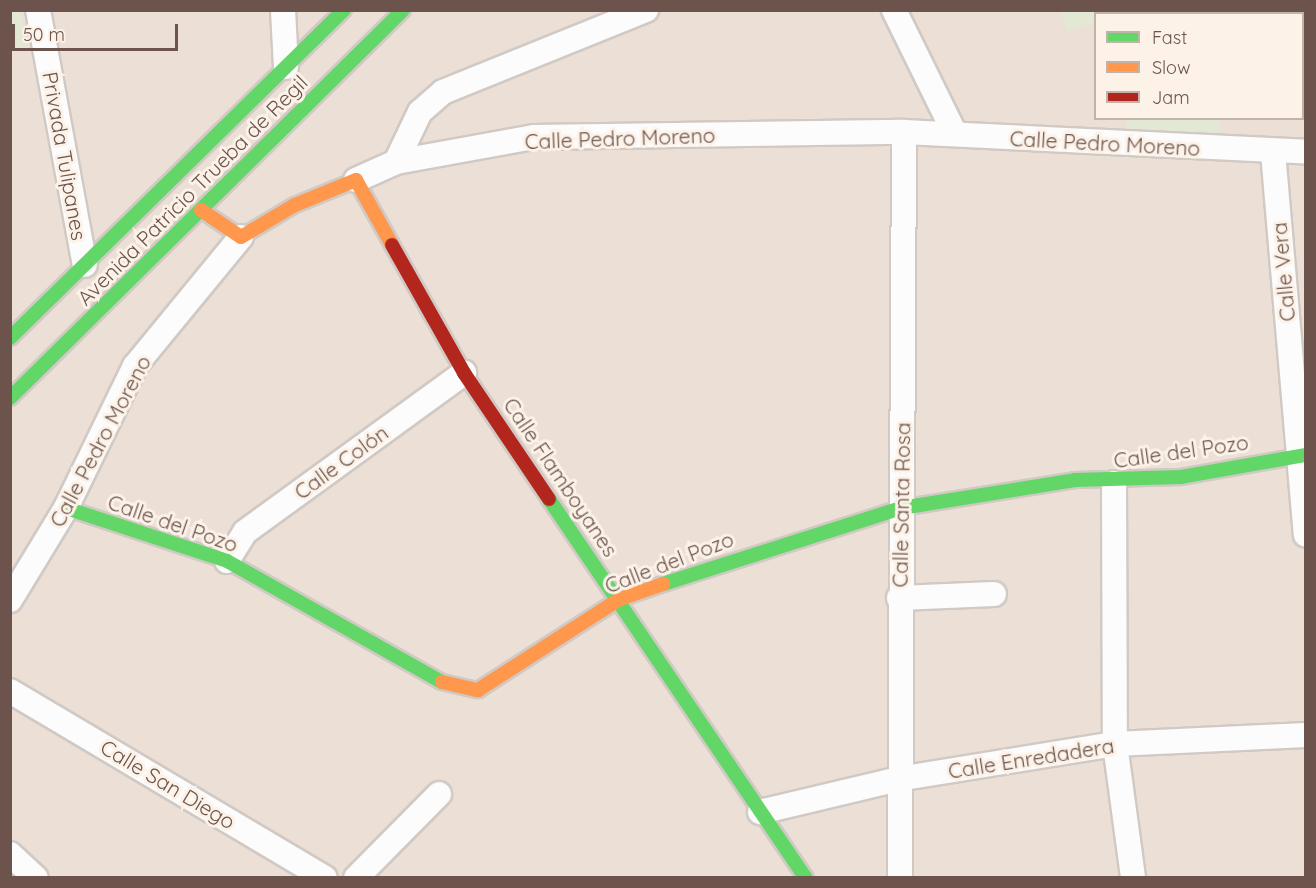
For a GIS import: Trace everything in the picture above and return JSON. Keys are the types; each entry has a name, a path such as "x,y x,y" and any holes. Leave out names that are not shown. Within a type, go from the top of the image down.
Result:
{"street":[{"name":"Privada Tulipanes","path":"38,10 85,265"},
{"path":"283,10 286,68"},
{"name":"Avenida Patricio Trueba de Regil","path":"10,338 344,10"},
{"name":"Avenida Patricio Trueba de Regil","path":"10,398 402,10"},
{"path":"396,162 420,112 443,92 646,10"},
{"path":"894,10 955,134"},
{"name":"Calle Pedro Moreno","path":"10,600 66,508 135,366 241,237 295,205 396,162 534,137 904,132 1305,152"},
{"name":"Calle Santa Rosa","path":"900,878 898,779 904,132"},
{"name":"Calle Vera","path":"1273,152 1302,455 1305,535"},
{"name":"Calle Flamboyanes","path":"356,180 464,372 620,599 806,878"},
{"path":"201,210 241,237"},
{"name":"Calle Colón","path":"227,561 245,532 464,372"},
{"name":"Calle del Pozo","path":"66,508 227,561 441,682 478,690 620,599 804,535 901,508 1075,480 1114,483 1181,477 1302,455"},
{"path":"1114,483 1115,744 1133,878"},
{"path":"899,598 994,594"},
{"name":"Calle San Diego","path":"10,691 325,878"},
{"name":"Calle Enredadera","path":"760,812 898,779 1115,744 1305,735"},
{"path":"356,878 439,794"},
{"path":"10,854 36,878"}],"shaded area":[{"path":"11,11 1305,11 1305,877 11,877"}],"green space":[{"path":"1189,10 1094,12 1094,31 1092,24 1067,31 1060,11"},
{"path":"10,11 21,11 28,47 11,52"},
{"path":"1265,11 1305,11 1305,45 1304,12"},
{"path":"1124,120 1218,120 1222,133 1129,131"}],"traffic: fast":[{"path":"10,338 344,10"},
{"path":"10,398 403,10"},
{"path":"663,584 901,508 1075,480 1181,477 1306,455"},
{"path":"549,499 806,878"},
{"path":"66,508 227,561 442,682"}],"traffic: slow":[{"path":"201,210 241,237 295,205 356,180 392,245"},
{"path":"442,682 478,690 620,599 663,584"}],"traffic: jam":[{"path":"392,245 464,373 549,499"}]}
